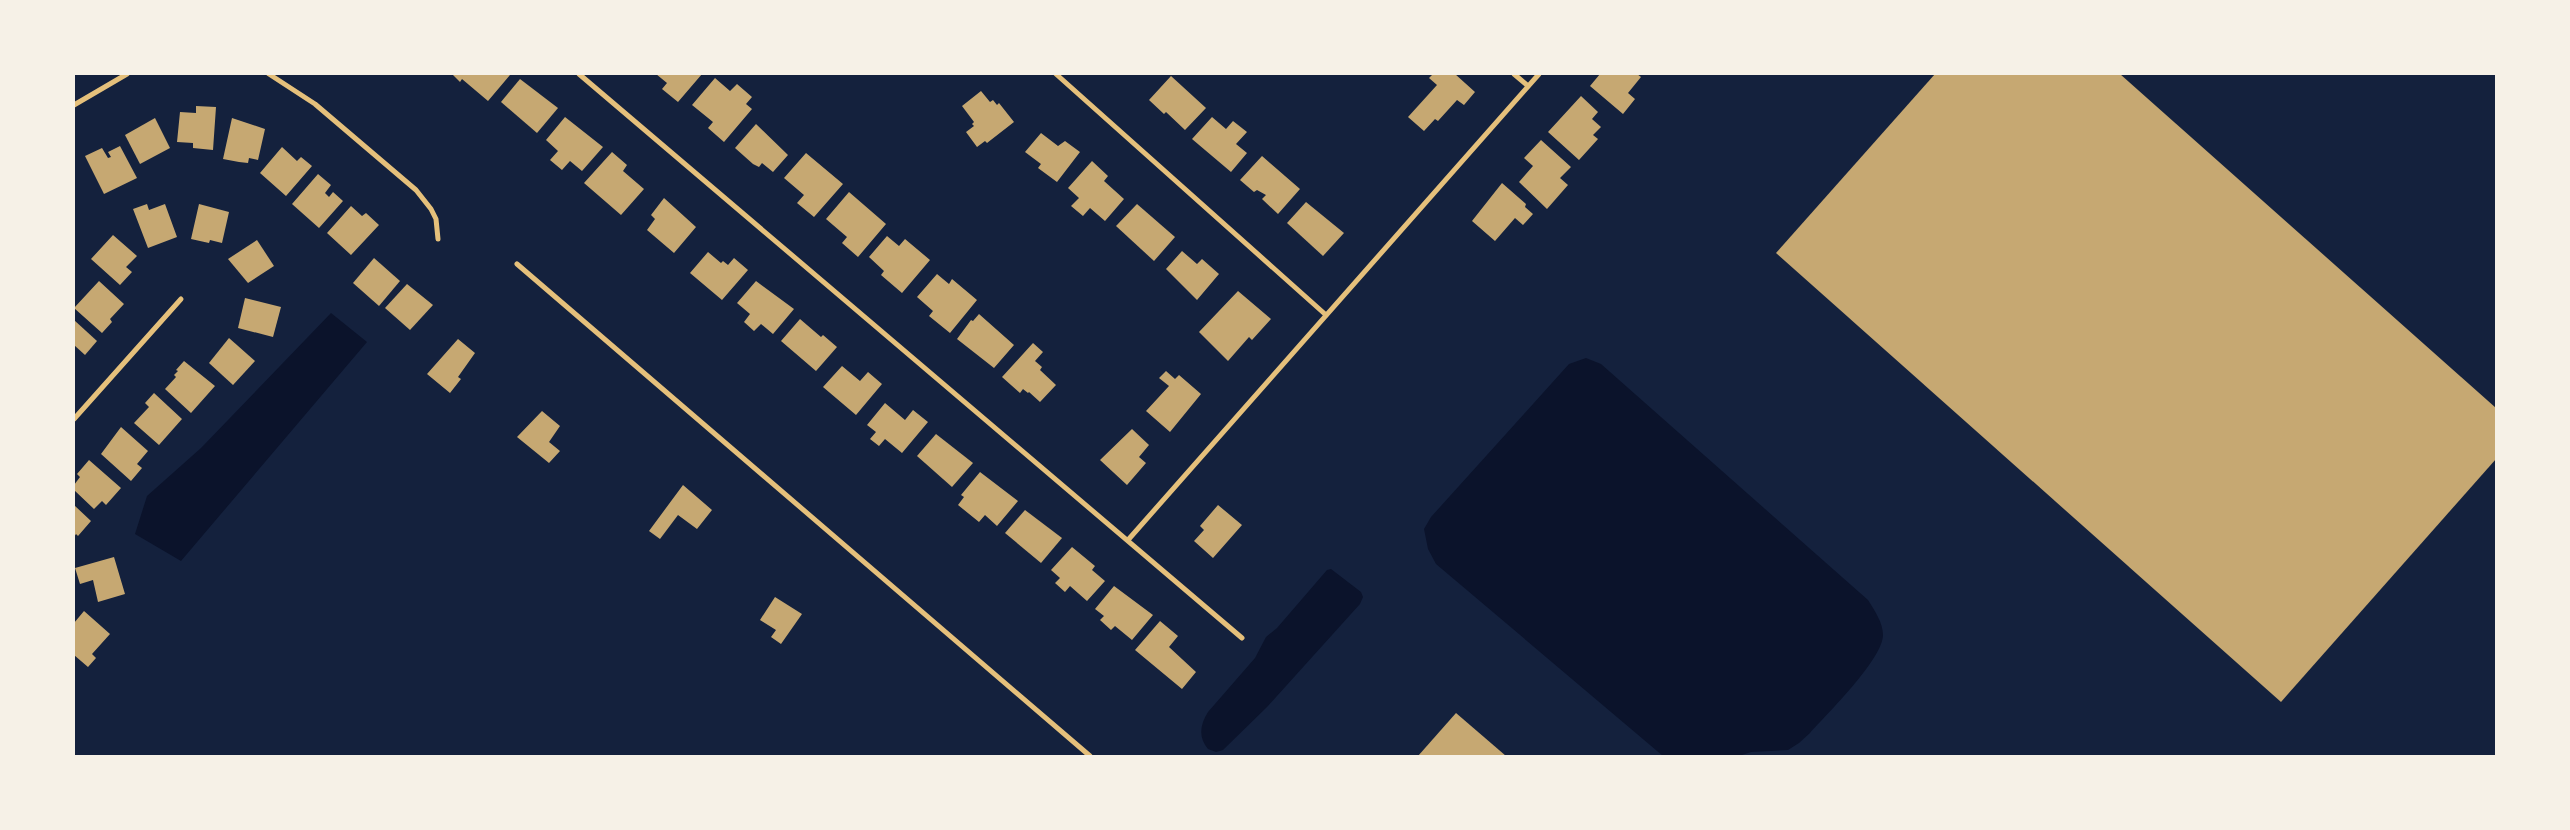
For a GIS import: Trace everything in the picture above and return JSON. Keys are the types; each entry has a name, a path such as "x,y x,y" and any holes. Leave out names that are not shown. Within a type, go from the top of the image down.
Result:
{"street":[{"path":"74,105 127,74"},
{"path":"269,74 315,104 416,190 431,208 436,219 438,239"},
{"path":"579,74 1242,638"},
{"path":"1056,74 1326,315"},
{"path":"1514,74 1528,86"},
{"path":"1128,540 1539,74"},
{"path":"516,264 1090,756"},
{"path":"74,418 181,299"}],"water":[{"path":"331,313 367,342 181,561 135,534 147,496 201,448"},
{"path":"1586,358 1601,364 1868,600 1878,616 1882,625 1883,635 1881,645 1874,658 1841,700 1810,733 1788,750 1751,752 1739,756 1663,756 1436,564 1428,549 1424,529 1431,517 1569,364"},
{"path":"1331,569 1361,592 1363,597 1360,604 1267,707 1223,750 1216,752 1208,749 1201,731 1208,712 1255,658 1266,637 1277,628 1327,570"}],"building":[{"path":"452,74 510,75 488,101 462,79 460,82"},
{"path":"656,74 702,74 678,102 662,89 667,83"},
{"path":"1433,74 1455,74 1475,92 1464,105 1457,100 1438,121 1435,119 1424,131 1408,117 1437,85 1429,78"},
{"path":"1600,74 1637,74 1641,77 1628,93 1635,99 1623,114 1590,86"},
{"path":"1935,74 2120,74 2496,408 2496,459 2281,702 1776,253"},
{"path":"1171,76 1206,108 1185,130 1166,112 1164,114 1149,100"},
{"path":"715,78 730,91 737,84 752,97 746,104 752,109 724,142 708,128 713,122 692,105"},
{"path":"520,79 558,108 537,133 501,102"},
{"path":"981,91 990,102 993,100 997,105 999,103 1014,122 987,143 985,141 977,147 966,132 974,126 972,124 974,122 962,106"},
{"path":"1581,96 1598,112 1592,119 1601,127 1593,135 1598,139 1579,160 1548,132"},
{"path":"196,106 216,107 213,150 193,148 193,143 177,142 180,112 196,113"},
{"path":"565,117 603,147 582,171 570,161 562,170 550,160 558,151 546,140"},
{"path":"1212,117 1226,129 1233,121 1247,132 1236,144 1247,153 1231,172 1192,139"},
{"path":"155,118 170,148 140,164 125,135"},
{"path":"232,118 265,129 258,160 249,158 248,163 223,159"},
{"path":"756,124 788,155 773,172 762,163 759,167 753,164 735,148"},
{"path":"1041,133 1058,146 1065,141 1080,152 1057,182 1038,168 1041,164 1025,152"},
{"path":"1541,140 1571,167 1560,178 1568,185 1547,209 1519,182 1533,166 1524,158"},
{"path":"120,146 137,178 104,194 85,156 102,148 108,158 111,157 108,152"},
{"path":"282,147 297,161 301,157 312,166 286,196 260,173"},
{"path":"612,152 627,165 623,171 644,189 621,215 584,183"},
{"path":"806,153 843,184 814,217 797,203 804,195 784,178"},
{"path":"1262,156 1300,189 1278,214 1262,199 1266,195 1257,190 1254,192 1240,180"},
{"path":"1092,161 1108,176 1104,181 1124,199 1105,221 1090,208 1083,216 1071,206 1079,198 1068,188"},
{"path":"318,174 331,185 325,193 329,197 333,192 343,201 319,228 292,204"},
{"path":"1502,183 1526,204 1525,207 1533,214 1523,225 1515,218 1495,241 1472,221"},
{"path":"849,192 886,224 858,257 842,243 847,237 826,219"},
{"path":"664,198 696,227 674,253 647,230 655,219 651,215"},
{"path":"1306,202 1344,233 1323,256 1287,223"},
{"path":"147,204 149,210 165,204 177,237 148,248 133,209"},
{"path":"199,204 229,212 222,243 210,240 209,243 191,239"},
{"path":"1137,204 1175,237 1154,261 1116,226"},
{"path":"351,206 362,216 366,213 379,225 351,255 327,233"},
{"path":"113,235 137,256 126,267 132,272 120,285 91,259"},
{"path":"887,236 899,246 905,239 930,260 902,293 881,275 884,271 869,257"},
{"path":"257,240 274,266 248,283 228,259"},
{"path":"1182,251 1197,264 1202,259 1219,274 1197,300 1166,269"},
{"path":"708,252 721,263 723,261 728,265 734,258 748,270 722,300 690,273"},
{"path":"374,258 400,281 379,306 353,283"},
{"path":"937,274 949,284 952,279 977,300 950,333 929,316 933,311 917,297"},
{"path":"99,281 124,304 110,319 112,322 102,333 74,308"},
{"path":"756,281 794,309 773,334 761,324 754,331 744,322 750,314 737,303"},
{"path":"407,284 433,305 410,330 385,308"},
{"path":"1238,291 1271,319 1252,340 1249,337 1228,361 1199,332"},
{"path":"245,298 281,307 273,337 238,328"},
{"path":"979,314 1014,345 994,368 957,339 971,320 973,321"},
{"path":"800,319 821,337 823,335 837,347 816,371 781,341"},
{"path":"74,320 97,341 85,355 74,345"},
{"path":"229,338 255,361 233,385 209,363"},
{"path":"458,339 475,353 458,377 461,379 450,393 427,374"},
{"path":"1033,343 1043,352 1035,361 1042,367 1040,370 1056,385 1040,402 1023,389 1020,393 1002,377"},
{"path":"184,361 215,386 191,413 165,389 176,377 174,375 178,371 176,370"},
{"path":"842,366 860,381 868,372 882,384 856,415 823,387"},
{"path":"1166,371 1175,379 1179,375 1201,394 1170,432 1146,411 1169,386 1159,378"},
{"path":"154,393 182,419 159,445 134,423 149,407 145,403"},
{"path":"885,403 905,420 913,410 928,422 902,453 885,439 879,446 870,439 876,432 867,425"},
{"path":"542,411 560,426 549,442 560,451 549,463 517,437"},
{"path":"121,427 148,451 137,464 142,468 131,481 101,454"},
{"path":"1132,429 1149,445 1139,457 1146,463 1127,485 1100,460"},
{"path":"936,434 973,463 952,487 917,456"},
{"path":"89,460 121,488 106,505 102,501 94,509 74,490 74,485 80,477 77,474"},
{"path":"980,472 1018,501 997,526 985,515 979,522 958,505 964,497 961,495"},
{"path":"683,485 712,510 697,529 678,515 660,539 649,531"},
{"path":"74,505 91,521 78,536 76,534 74,537"},
{"path":"1218,505 1242,525 1213,558 1194,541 1204,530 1200,526"},
{"path":"1025,510 1062,538 1041,563 1005,533"},
{"path":"1072,547 1095,566 1092,570 1105,581 1087,601 1070,586 1065,592 1055,583 1060,578 1051,570"},
{"path":"114,557 125,594 98,602 93,580 80,584 75,568"},
{"path":"1114,586 1153,615 1132,640 1115,626 1111,630 1100,620 1104,616 1095,609"},
{"path":"775,597 802,614 781,644 771,637 776,630 760,620"},
{"path":"84,611 110,634 92,654 96,658 88,667 74,655 74,623"},
{"path":"1160,621 1178,636 1169,647 1196,672 1182,689 1135,650"},
{"path":"1456,713 1506,756 1418,756"}]}
